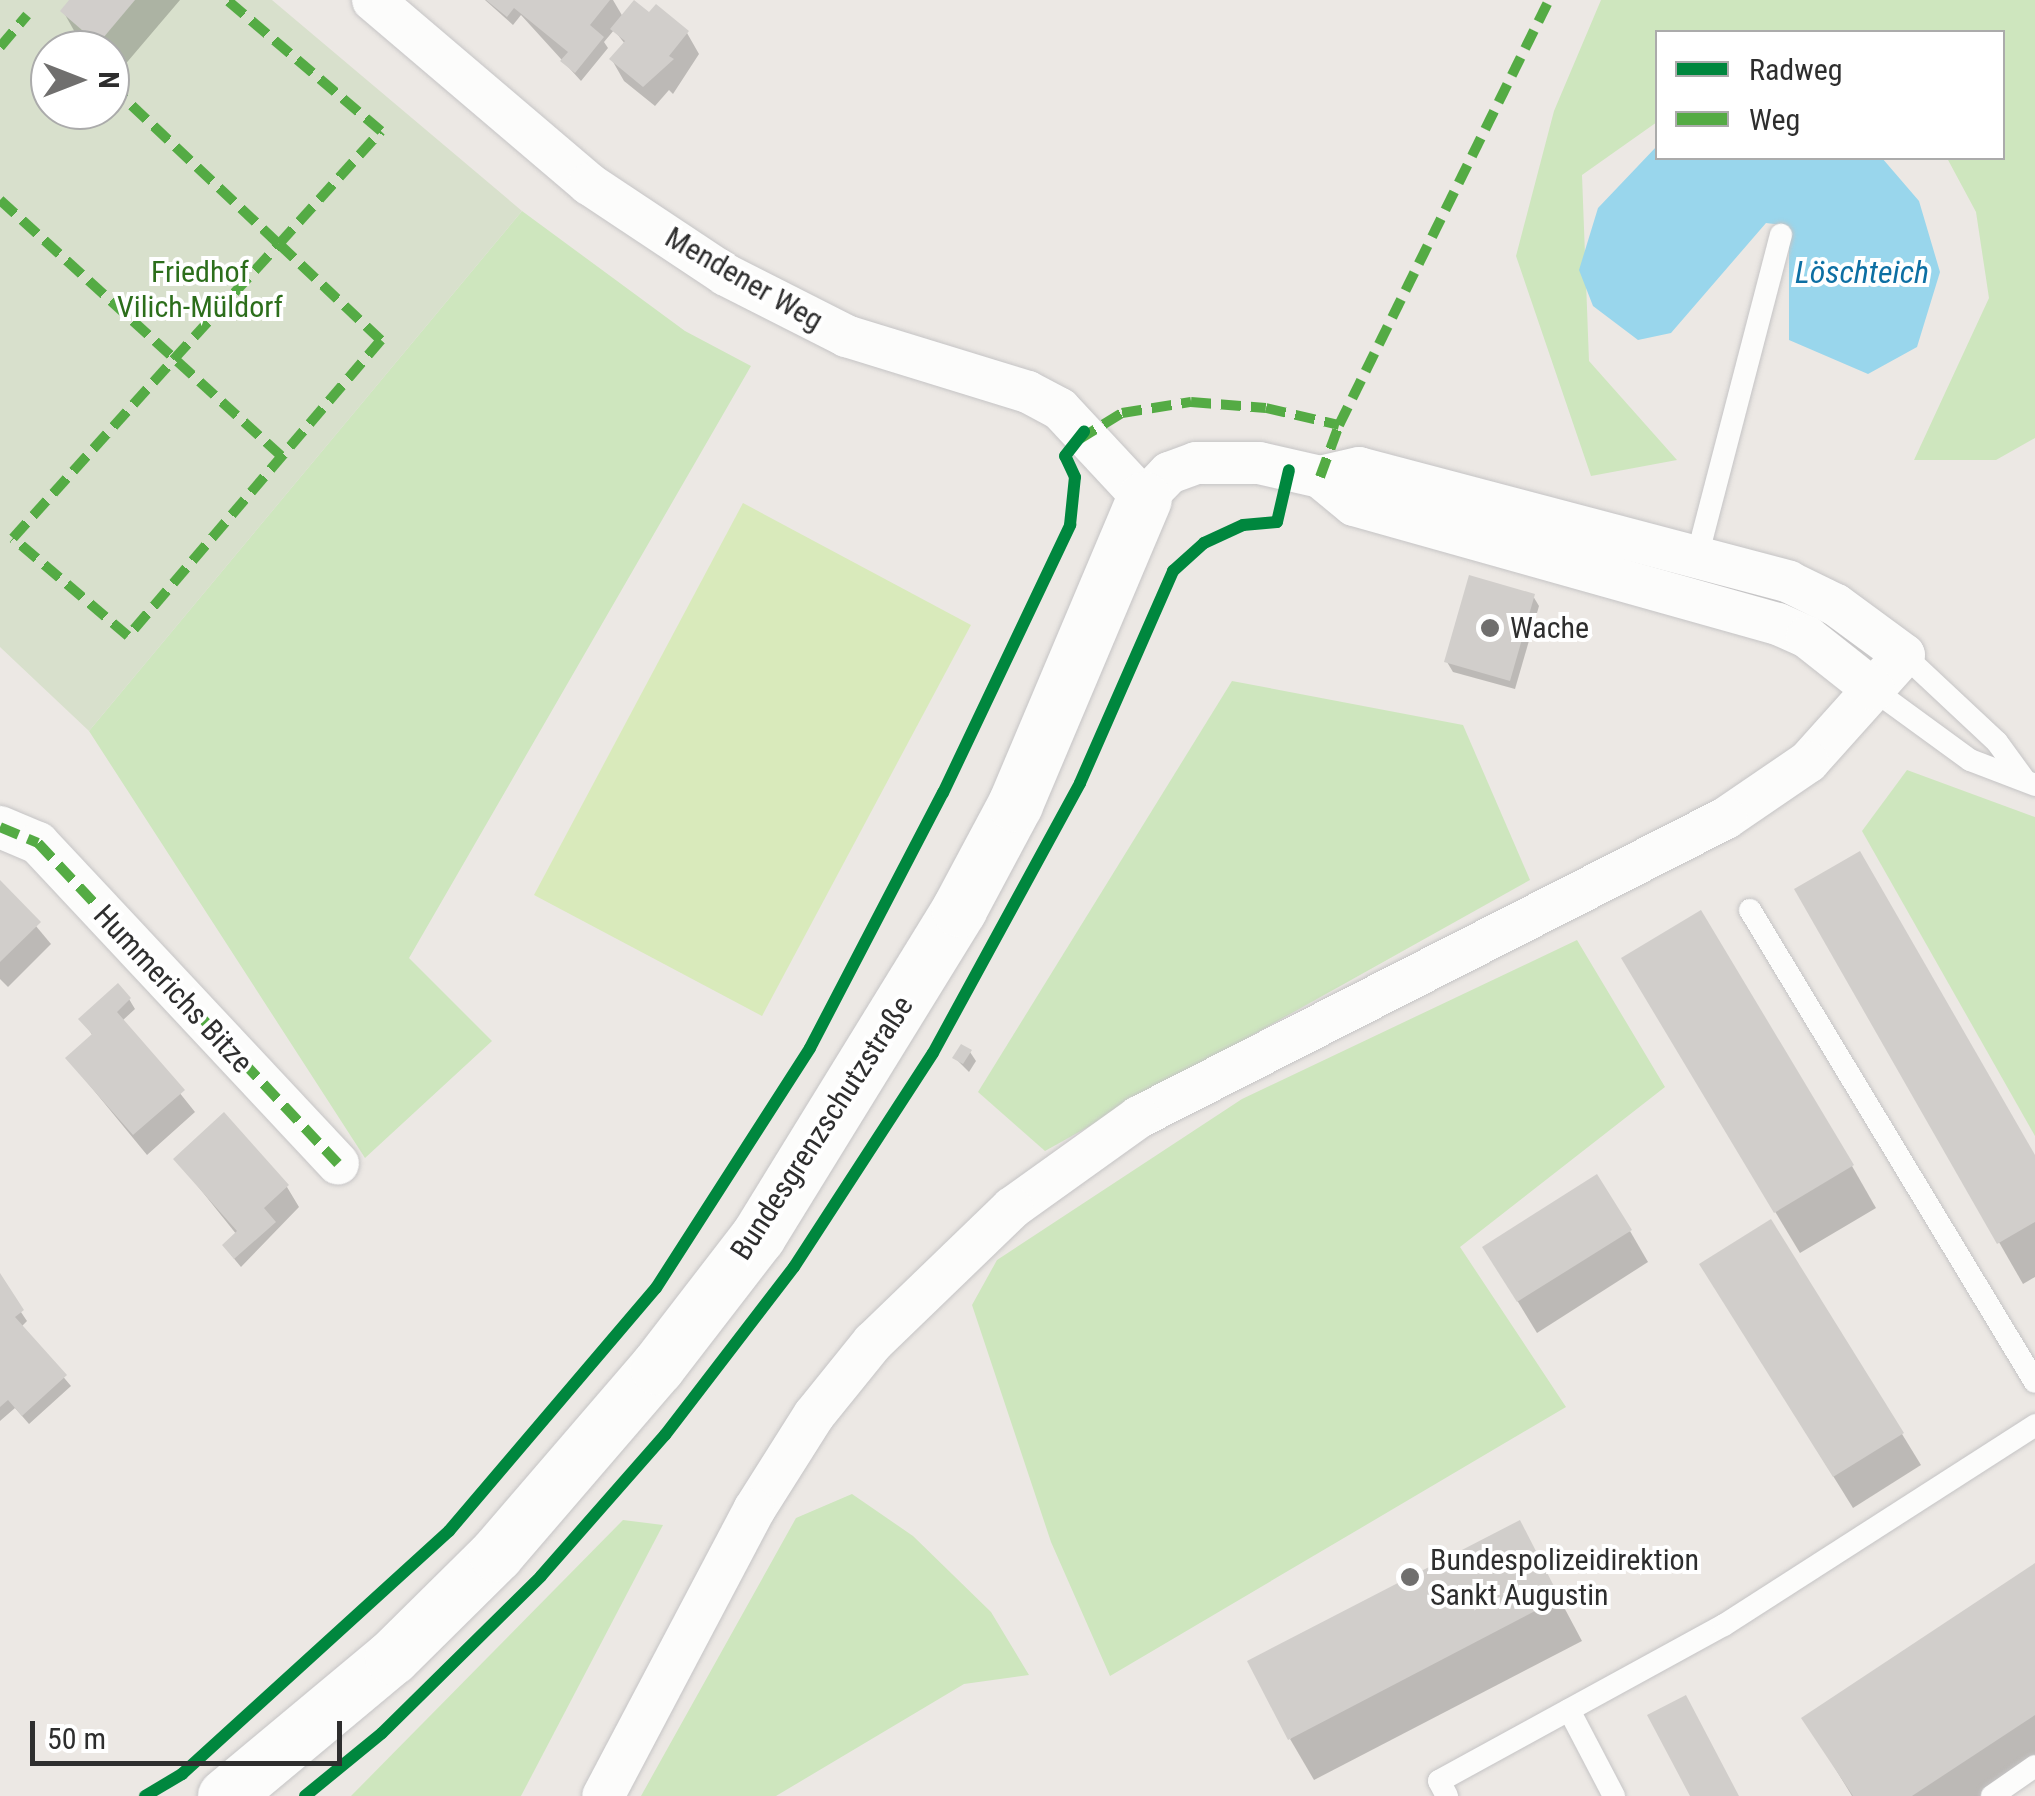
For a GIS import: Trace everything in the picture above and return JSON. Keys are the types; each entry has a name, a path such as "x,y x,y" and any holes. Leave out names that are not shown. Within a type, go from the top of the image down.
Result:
{"street":[{"name":"Mendener Weg","path":"372,0 588,184 711,265 846,336 1028,392 1060,409 1144,498"},
{"name":"Bundesgrenzschutzstraße","path":"225,1796 392,1657 496,1554 657,1367 758,1236 959,909 1016,804 1144,498 1168,473 1196,463 1231,460 1320,478 1359,468 1467,517 1615,557"},
{"path":"603,1796 754,1510 814,1416 873,1342 1012,1208 1140,1117 1726,818 1808,762 1904,656 1836,605 1790,582 1696,558 1615,557"},
{"path":"1615,557 1807,638 1874,690"},
{"name":"Hummerichs Bitze","path":"0,826 38,843 338,1164"}],"lane":[{"path":"1696,558 1781,235"},
{"path":"1904,656 1984,728 2029,782"},
{"path":"1874,690 1970,760 2029,782"},
{"path":"1750,910 2035,1382"},
{"path":"1447,1796 1439,1781 1724,1625 2035,1425"},
{"path":"1569,1710 1614,1796"},
{"path":"1992,1796 2035,1766"}],"green space":[{"name":"Friedhof Vilich-Müldorf","path":"0,0 272,0 522,211 89,731 0,647"},
{"path":"1601,0 2035,0 2035,438 1996,460 1914,460 1989,298 1976,212 1948,160 2005,160 2005,30 1655,30 1655,123 1582,175 1589,361 1677,460 1591,476 1516,256 1554,111"},
{"path":"522,211 685,331 751,366 409,958 492,1041 365,1158 89,731"},
{"path":"743,503 971,625 762,1016 534,895"},
{"path":"1232,681 1463,725 1530,880 1045,1151 978,1092"},
{"path":"1907,770 2035,817 2035,1136 1862,831"},
{"path":"1577,940 1665,1087 1460,1247 1566,1407 1110,1676 1051,1542 972,1305 997,1260 1242,1099"},
{"path":"852,1494 913,1536 991,1612 1029,1675 964,1684 776,1796 641,1796 796,1518"},
{"path":"623,1520 663,1525 521,1796 351,1796"}],"water":[{"name":"Löschteich","path":"1655,148 1655,160 1884,160 1919,201 1940,272 1917,347 1868,374 1789,340 1789,226 1766,223 1671,333 1638,340 1593,306 1579,270 1598,208"}],"building":[{"path":"69,0 135,0 110,30 82,30 60,11"},
{"path":"486,0 610,0 590,25 604,37 575,73 560,61 568,52 514,8 507,17"},
{"path":"634,0 649,12 656,4 689,31 669,56 674,59 643,87 609,59 625,41 610,29"},
{"name":"Wache","path":"1469,575 1535,594 1510,681 1444,662"},
{"path":"1860,851 2035,1155 2035,1222 1997,1244 1794,889"},
{"path":"0,880 41,922 0,962"},
{"path":"1701,910 1854,1165 1774,1213 1621,958"},
{"path":"118,983 131,998 117,1012 185,1090 133,1135 65,1058 92,1034 78,1019"},
{"path":"961,1044 972,1050 963,1064 952,1058"},
{"path":"224,1112 289,1185 264,1208 276,1222 234,1259 222,1245 237,1231 173,1159"},
{"path":"1597,1174 1632,1230 1517,1302 1482,1247"},
{"path":"1771,1219 1904,1433 1833,1477 1699,1264"},
{"path":"0,1273 24,1310 15,1317 67,1375 22,1416 8,1400 0,1407"},
{"path":"1520,1520 1560,1598 1288,1740 1247,1661"},
{"path":"2035,1563 2035,1715 1912,1796 1853,1796 1801,1718"},
{"path":"1686,1695 1739,1796 1690,1796 1647,1715"}],"marked path":[{"path":"227,0 381,131 279,244"},
{"path":"1320,477 1339,425 1549,0"},
{"path":"0,47 27,15"},
{"path":"130,104 279,244"},
{"path":"0,200 282,457"},
{"path":"279,244 381,340 128,636 13,538 279,244"},
{"path":"1078,440 1122,413 1191,402 1266,408 1339,425"},
{"path":"0,827 38,843 338,1164"}],"cycle path":[{"path":"145,1796 182,1774 449,1531 656,1288 810,1048 943,793 1070,525 1075,477 1065,456 1084,432"},
{"path":"305,1796 382,1733 541,1576 665,1435 794,1267 933,1053 1080,783 1173,571 1204,543 1243,525 1277,522 1289,470"}],"place":[{"name":"Wache","path":"1490,628"},
{"name":"Bundespolizeidirektion Sankt Augustin","path":"1410,1577"}]}
